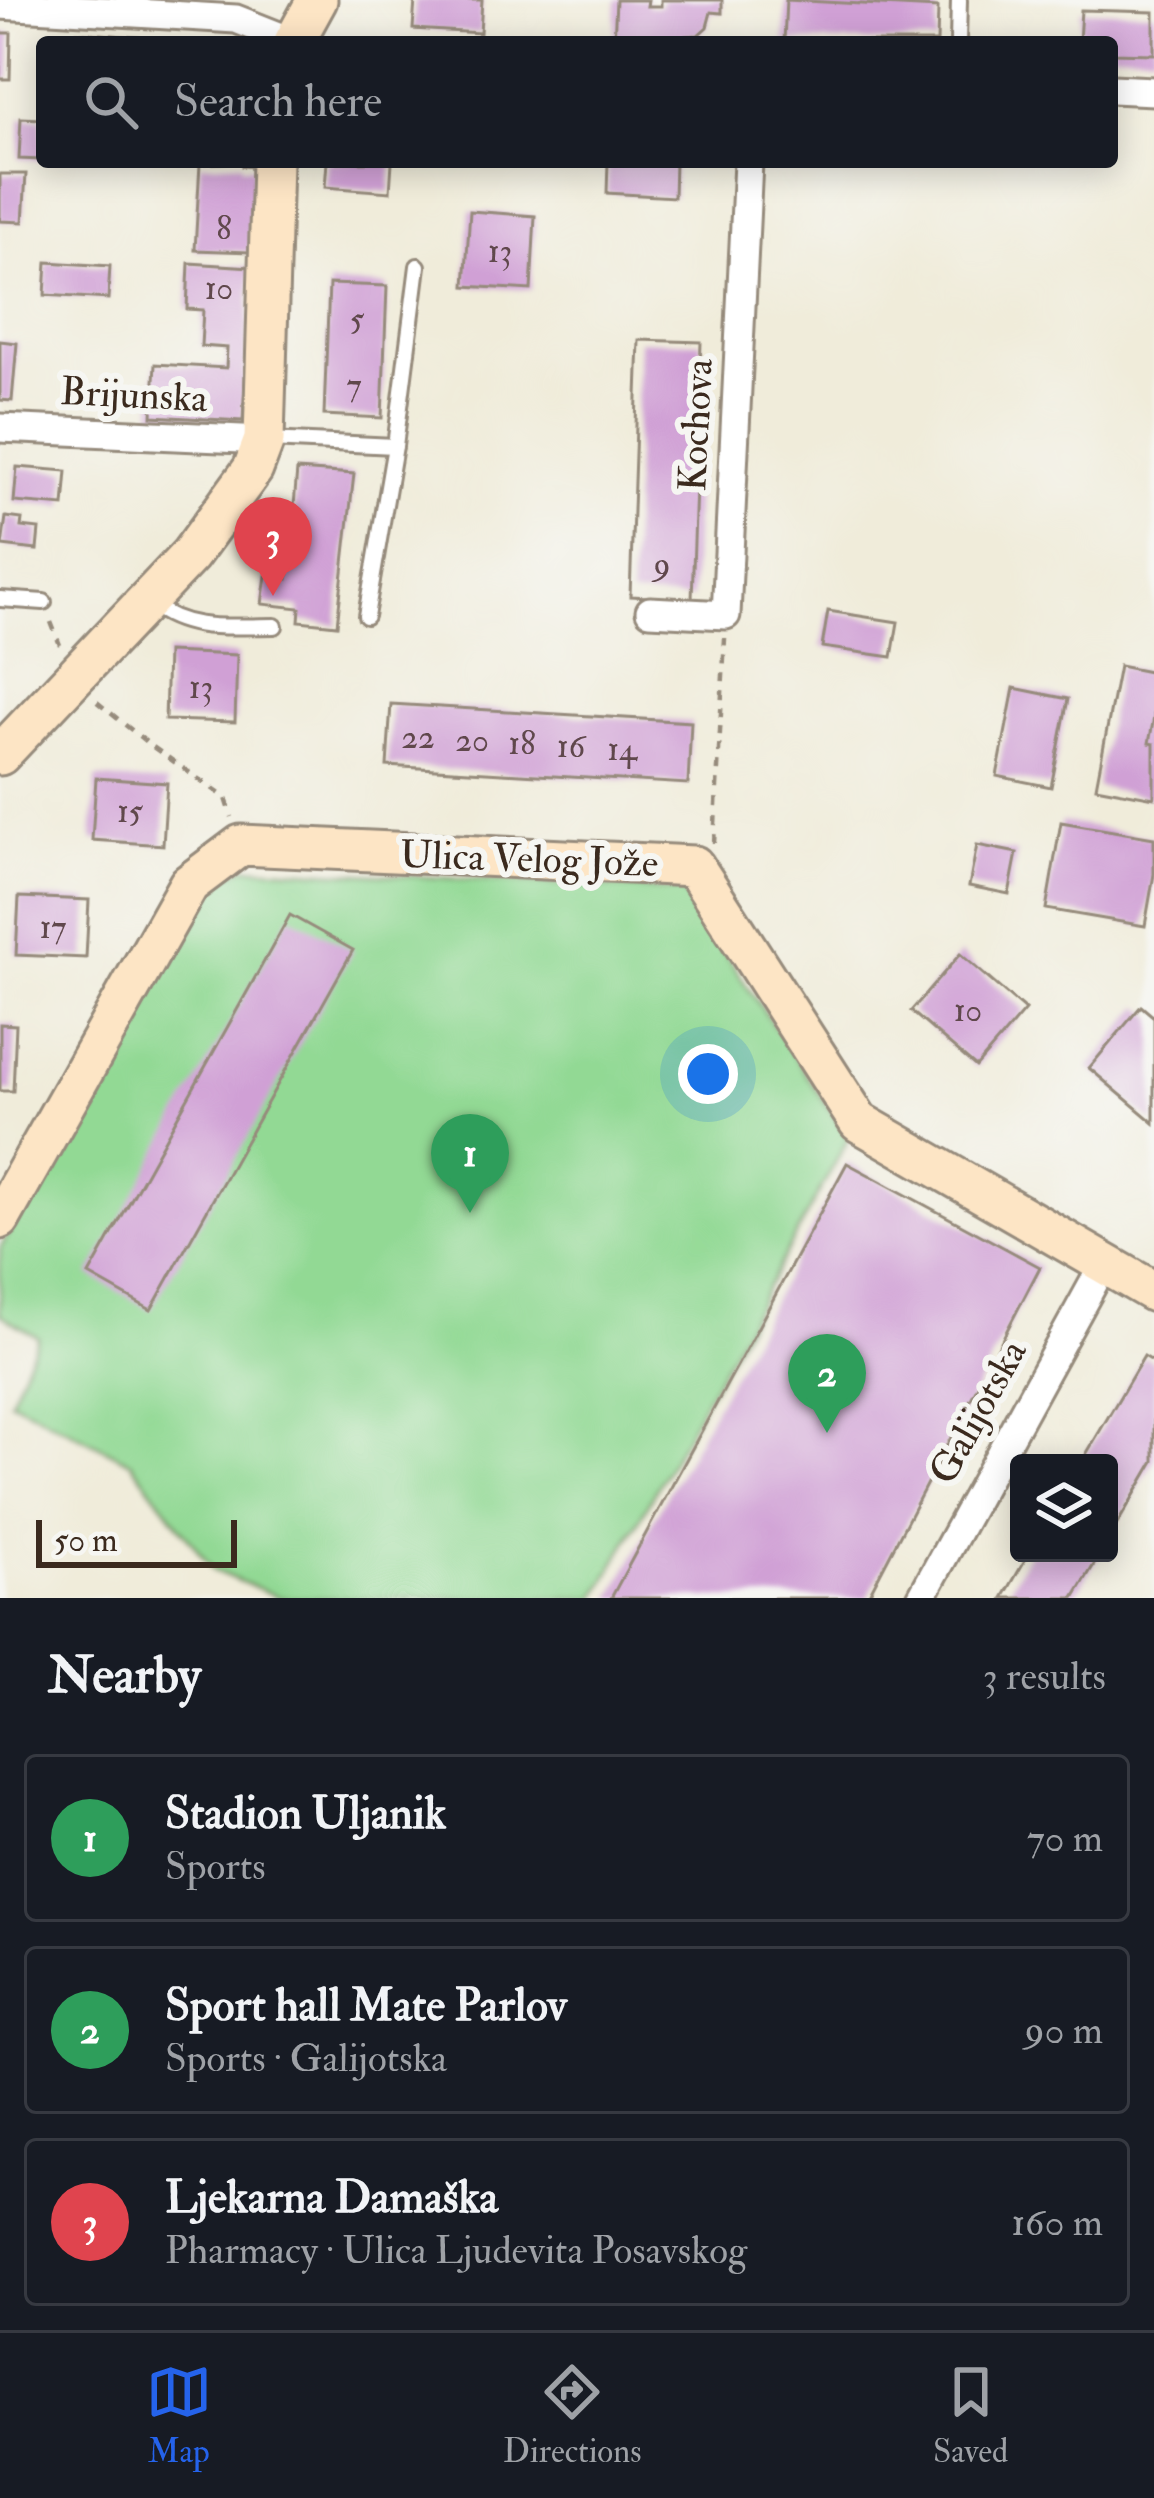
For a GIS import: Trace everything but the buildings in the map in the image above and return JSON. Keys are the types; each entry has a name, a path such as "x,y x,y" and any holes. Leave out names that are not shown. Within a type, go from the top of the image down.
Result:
{"street":[{"path":"297,36 317,0"},
{"path":"0,5 236,19 279,36"},
{"path":"1118,89 1154,91"},
{"path":"3,744 190,555 253,469 264,440 272,168"},
{"name":"Kochova","path":"726,615 748,168"},
{"name":"Brijunska","path":"0,428 264,440"},
{"path":"650,611 726,615"},
{"path":"0,1219 189,884 241,845"},
{"name":"Ulica Velog Jože","path":"241,845 694,866 859,1122 1154,1292"},
{"name":"Galijotska","path":"921,1598 1104,1264"}],"lane":[{"path":"958,36 959,0"},
{"path":"366,616 418,266"},
{"path":"264,440 394,446"},
{"path":"0,599 44,602"},
{"path":"147,601 166,616 196,627 274,626"}],"path":[{"path":"44,602 65,660"},
{"path":"694,866 714,854 726,615"},
{"path":"85,692 150,746 226,798 241,845"}],"green space":[{"path":"245,867 683,891 849,1138 596,1598 281,1598 214,1571 131,1462 10,1400 38,1337 0,1314 0,1248 205,887"}],"place":[{"name":"Ljekarna Damaška","path":"273,596"},
{"name":"Stadion Uljanik","path":"470,1213"},
{"name":"Sport hall Mate Parlov","path":"827,1433"}]}
